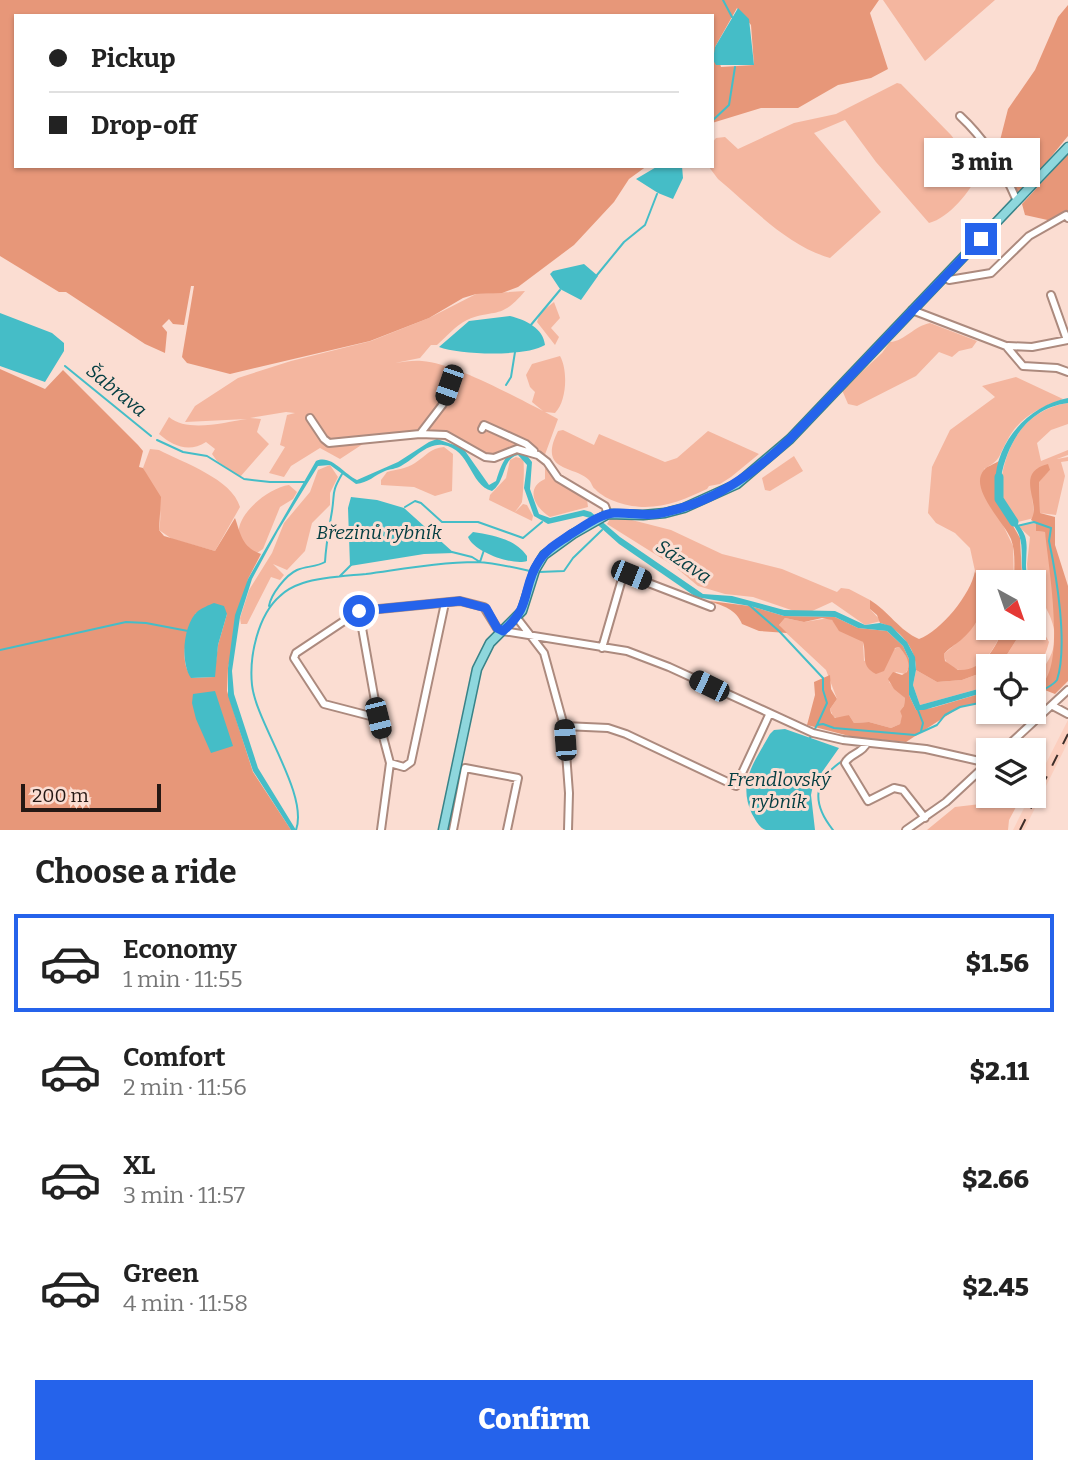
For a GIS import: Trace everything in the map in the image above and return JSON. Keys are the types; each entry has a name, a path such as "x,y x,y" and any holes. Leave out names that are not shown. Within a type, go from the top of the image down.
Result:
{"main road":[{"path":"443,830 472,684 486,650 517,618 538,562 553,546 600,518 665,513 684,508 737,484 790,439 1068,147"}],"street":[{"path":"960,116 978,133 993,153 1017,201"},
{"path":"944,277 949,280 991,273 1029,236 1067,216"},
{"path":"912,310 1006,346 1032,347 1067,340 1051,295"},
{"path":"1006,346 1023,366 1057,368 1068,372"},
{"path":"420,434 443,404 449,385"},
{"path":"310,418 329,443 420,434 446,435 485,457 494,458 517,449 538,455"},
{"path":"482,429 484,425 526,444 558,478 605,506 600,518"},
{"path":"602,648 625,574 711,607"},
{"path":"378,718 324,704 294,658 296,653 359,611 460,601 484,607 497,628 503,631 627,652 669,667 813,733 867,743 926,749 976,760"},
{"path":"390,763 404,766 411,762 445,603"},
{"path":"359,611 378,718 390,763 380,830"},
{"path":"517,618 544,653 564,726 569,793 568,830"},
{"path":"1017,738 1068,690"},
{"path":"1053,706 1068,713"},
{"path":"564,726 590,726 626,734 736,786 769,715"},
{"path":"867,743 860,753 848,758 845,763 868,801 894,788 903,790 925,818"},
{"path":"453,830 465,768 518,778 507,830"},
{"path":"906,830 925,818 976,774"}],"shaded area":[{"path":"0,0 879,0 870,13 888,69 871,78 838,85 798,108 761,108 714,122 714,14 14,14 14,168 644,168 629,179 614,202 574,245 518,287 502,293 476,294 463,298 429,318 370,341 230,374 187,363 182,357 194,286 191,286 184,325 173,324 169,319 162,326 167,332 165,353 145,344 66,292 59,292 0,256","holes":["737,8 751,25 754,65 721,67 715,47"]},
{"path":"883,0 995,0 925,61"},
{"path":"1068,5 1068,136 1020,195 996,156 1008,109 1035,70 1058,17"},
{"path":"897,83 901,84 951,135 979,172 959,203 944,216 929,223 876,162 845,120 814,133 881,212 830,258 784,235 718,179 710,168 714,168 716,138 725,137 738,149 794,123 836,114"},
{"path":"1068,154 1068,212 1052,221 1025,215 1022,204"},
{"path":"525,291 503,310 463,322 437,345 431,345 420,358 395,363 435,363 483,381 543,411 532,402 535,392 526,375 532,364 560,356 564,369 564,393 555,413 545,412 558,419 543,460 516,451 499,459 444,439 369,440 340,459 320,448 291,466 284,477 269,473 285,447 280,445 287,415 295,413 286,412 250,418 261,419 257,432 269,444 240,477 217,461 212,454 215,449 206,442 193,447 181,447 159,434 169,417 177,422 196,425 247,419 185,422 195,406 238,378 291,361 371,341 429,318 476,294"},
{"path":"554,302 560,318 551,328 559,337 555,345 537,322 540,313"},
{"path":"930,323 977,341 972,348 959,351 952,357 939,352 916,376 857,406 848,404 842,390 882,353 890,342"},
{"path":"0,369 45,389 63,370 143,451 139,467 143,468 161,497 159,530 164,536 215,551 235,518 246,544 261,554 248,579 228,668 227,691 253,772 291,830 0,830","holes":["196,613 227,614 218,645 214,677 192,678 185,662 185,646"]},
{"path":"1016,377 1063,399 1023,420 1000,455 984,469 1002,523 1013,546 1014,570 976,570 976,573 970,548 955,533 936,523 928,513 932,467 950,430 995,397 982,386"},
{"path":"1068,403 1068,424 1051,430 1037,443 1041,461 1068,450 1068,455 1057,459 1068,457 1068,461 1061,462 1065,476 1056,515 1040,513 1039,481 1050,470 1031,479 1034,518 1018,522 1008,513 999,495 1000,481 1010,449 1023,427 1032,419 1054,406"},
{"path":"563,430 594,445 599,434 665,462 677,458 708,431 759,454 720,484 709,486 669,504 639,507 605,497 583,475 560,466 555,461 552,454 553,445 558,431"},
{"path":"444,447 453,454 452,491 435,496 414,487 381,485 387,472 408,467 432,451"},
{"path":"150,449 159,450 206,473 235,497 240,507 215,551 172,539 159,530 159,504 143,468"},
{"path":"794,456 803,471 770,491 765,490 762,478"},
{"path":"516,457 523,459 524,473 522,502 515,512 523,504 527,505 533,516 532,521 489,500 490,495 506,478 510,460"},
{"path":"999,461 996,496 1020,538 1022,570 1014,570 1011,539 980,486 980,477 987,467"},
{"path":"1048,464 1050,470 1039,482 1040,513 1055,517 1055,545 1068,586 1068,681 1055,694 1046,690 1046,678 1052,662 1054,617 1045,532 1036,531 1036,523 1031,520 1033,505 1030,481 1038,468"},
{"path":"330,465 338,477 330,493 330,505 312,523 305,551 287,570 273,564 284,575 280,580 271,577 247,624 241,624 240,618 249,590 272,553 284,523 310,492 318,470"},
{"path":"545,468 587,499 588,507 550,517 544,513 536,503 534,492 535,487 545,479"},
{"path":"289,485 297,492 293,499 280,507 263,549 257,553 244,546 239,536 245,514 265,495"},
{"path":"624,518 671,530 722,554 782,569 837,592 841,588 849,589 870,600 870,609 881,621 865,625 832,602 810,612 797,612 753,597 725,594 698,586 674,566 607,524 610,519"},
{"path":"1036,523 1036,531 1045,532 1053,565 1050,573 1057,590 1060,652 1059,665 1053,678 1046,682 1046,663 1055,637 1046,609 1046,570 1027,570 1030,537 1017,525"},
{"path":"975,571 976,622 961,640 944,654 945,661 958,670 976,666 976,675 962,680 937,682 916,670 914,655 906,641 894,630 880,623 877,615 870,609 870,600 919,639 928,635 954,611"},
{"path":"709,601 750,606 784,616 835,617 858,628 887,631 903,646 909,659 909,695 916,710 976,695 976,704 960,707 906,742 853,737 807,725 815,695 814,682 830,675 831,689 837,699 830,709 835,718 849,715 854,723 869,722 891,728 900,724 900,711 905,698 894,689 888,679 893,672 902,675 907,672 908,662 904,653 899,647 895,648 884,671 876,674 866,664 863,642 839,631 832,620 822,618 804,622 785,618 779,625 787,633 759,631 742,624 729,609"},
{"path":"976,601 976,640 998,640 989,654 976,654 976,666 962,670 950,666 944,654 960,640"},
{"path":"785,618 804,622 829,618 863,642 864,661 899,647 907,657 909,667 905,674 896,672 889,682 905,698 900,711 903,716 900,724 891,728 869,722 854,723 849,715 839,720 833,716 830,709 837,699 826,670 782,629 779,625"},
{"path":"1046,636 1049,642 1045,654 1007,654 1016,640 1046,640"},
{"path":"998,640 1016,640 1007,654 989,654"},
{"path":"916,670 937,682 962,680 976,675 976,690 920,705 913,685"},
{"path":"1068,720 1068,742 1046,786 1046,763"},
{"path":"976,805 976,808 1015,808 1009,820 1008,830 927,830 955,807"},
{"path":"1024,808 1035,808 1024,830 1013,830"}],"water":[{"path":"738,8 749,19 754,65 716,65 715,47"},
{"path":"655,168 682,168 683,178 673,199 636,179"},
{"path":"584,264 598,276 581,300 560,289 550,274"},
{"path":"0,313 52,333 64,343 64,351 45,382 0,366"},
{"path":"510,316 537,329 545,345 523,352 493,354 439,347 469,321"},
{"path":"1068,398 1068,403 1042,411 1022,428 1009,451 1001,477 999,498 1025,536 1027,570 1022,570 1019,535 997,498 995,481 998,464 1003,448 1012,434 1024,421 1052,403"},
{"path":"437,439 463,448 489,485 496,481 502,464 510,453 514,450 525,453 532,462 530,489 539,514 550,518 584,510 591,512 620,537 703,594 732,596 784,610 835,611 865,625 880,623 891,626 907,642 915,657 913,685 920,705 976,690 976,695 916,710 909,695 909,659 903,646 887,631 858,628 835,617 784,616 750,606 696,597 619,544 590,518 583,516 548,524 534,516 524,488 527,465 518,455 506,465 500,482 492,491 479,482 459,453 443,445 431,446 401,466 356,484 330,465 318,466 252,579 240,617 232,671 234,694 258,768 296,830 291,830 253,771 228,696 228,668 235,615 248,579 316,461 332,462 357,480 398,462"},
{"name":"Březinů rybník","path":"351,497 377,500 404,508 454,553 424,554 350,566 348,508"},
{"path":"473,532 496,536 510,542 522,550 527,561 513,561 486,553 468,537"},
{"path":"214,603 224,606 227,614 218,645 215,677 191,678 185,663 186,634 198,611"},
{"path":"215,691 233,746 211,753 192,703 193,694"},
{"name":"Frendlovský rybník","path":"785,729 839,748 813,785 811,795 815,830 766,830 756,821 748,802 747,782 754,763 770,734 774,730"}],"waterway":[{"path":"723,0 732,17"},
{"path":"714,119 729,105 735,67"},
{"path":"597,275 624,242 645,225 657,194"},
{"path":"530,326 560,290"},
{"path":"506,385 511,377 515,352"},
{"name":"Šabrava","path":"65,366 151,436"},
{"name":"Šabrava","path":"157,440 183,452 207,456 244,479 306,482"},
{"path":"269,606 276,591 293,572 325,562 334,492 342,474"},
{"name":"Sázava","path":"999,477 999,499 1014,522"},
{"path":"405,507 415,501 421,503 442,522 478,522 523,538 542,522"},
{"path":"1017,526 1034,522 1051,528 1049,541 1060,612 1062,649 1057,680 1046,688"},
{"path":"539,572 564,571 573,558 602,530"},
{"path":"452,552 480,562 484,550"},
{"path":"296,830 298,815 289,778 262,719 252,685 254,649 261,625 272,604 296,585 310,581 435,564 477,562 530,571"},
{"path":"340,576 351,565"},
{"path":"748,604 779,631 823,678 827,703 817,725 915,735 937,725 945,715 960,707 976,704"},
{"path":"0,650 126,622 188,631"},
{"path":"918,710 923,723 921,731"},
{"path":"810,738 817,725"},
{"path":"833,830 821,809 819,791 827,774 845,759"}],"railway":[{"path":"1020,830 1068,734"}],"route":[{"path":"359,611 460,601 486,608 497,628 503,631 522,611 538,562 553,546 608,514 643,516 684,508 737,484 760,466 790,439 981,239"}]}
